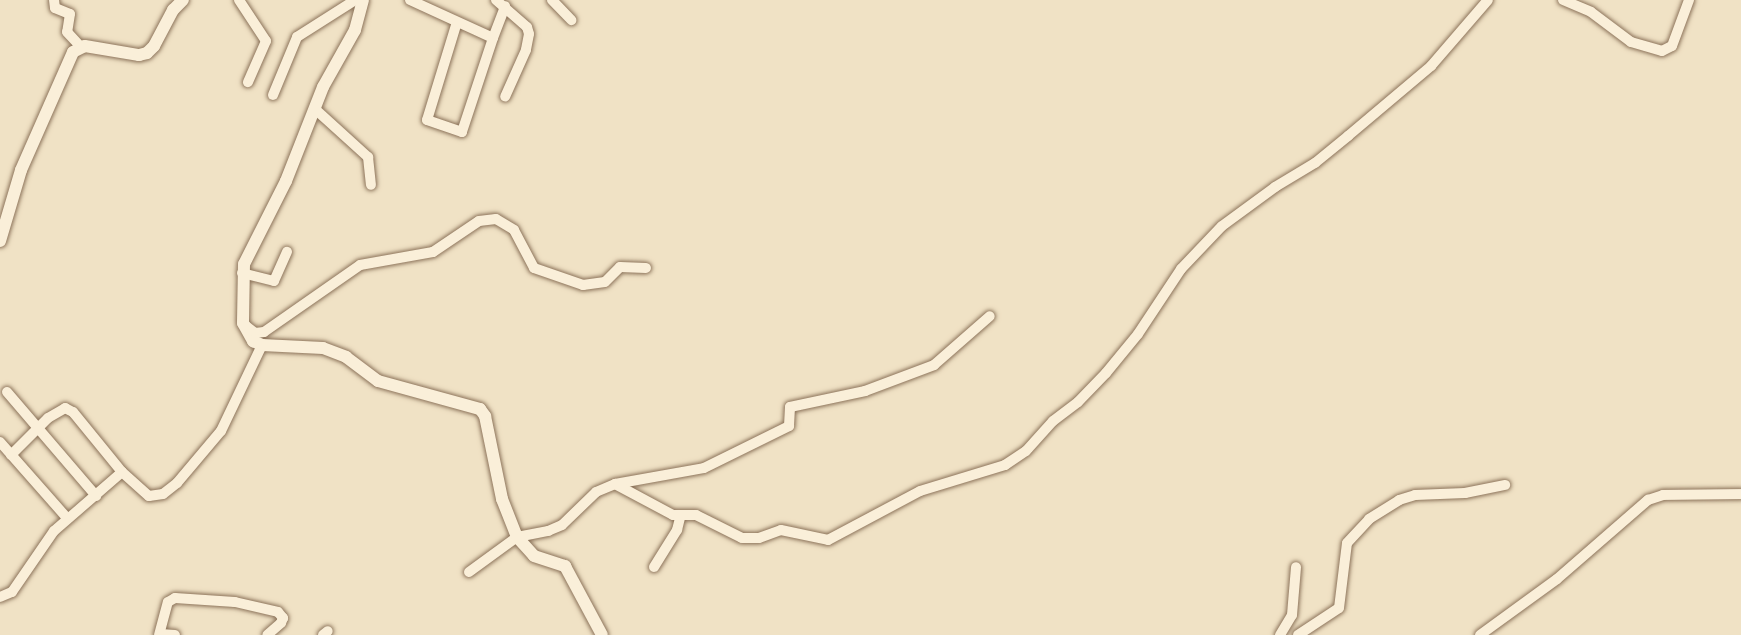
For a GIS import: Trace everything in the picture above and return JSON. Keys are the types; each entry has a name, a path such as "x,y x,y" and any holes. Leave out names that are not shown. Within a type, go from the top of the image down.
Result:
{"street":[{"path":"54,0 55,8 70,14 67,32 81,47 139,55 147,53 154,46 173,10 183,0"},
{"path":"239,0 267,43 248,82"},
{"path":"273,95 297,37 355,0"},
{"path":"363,0 355,30 315,109 286,181 242,273 243,323 253,341 262,345 323,348 346,357 372,379 480,409 485,416 502,499 517,537 534,556 565,566 602,635"},
{"path":"410,0 493,38"},
{"path":"552,0 572,20"},
{"path":"615,484 680,517 696,515 745,538 760,538 781,530 828,540 920,491 1005,465 1026,450 1052,421 1078,402 1106,373 1138,334 1181,268 1222,226 1275,187 1315,163 1431,66 1488,0"},
{"path":"1563,0 1591,12 1631,41 1662,51 1672,46 1689,0"},
{"path":"457,22 427,120 462,132 493,38 500,3"},
{"path":"500,3 527,27 528,34 526,50 506,97"},
{"path":"0,241 21,170 46,109 74,52 81,47"},
{"path":"315,109 369,158 371,185"},
{"path":"243,323 255,333 264,332 360,265 433,252 479,221 496,219 514,230 534,268 583,285 605,282 620,267 646,268"},
{"path":"242,273 274,281 287,252"},
{"path":"469,572 517,537 548,531 562,525 596,492 615,484 704,468 789,426 790,407 865,391 934,365 990,316"},
{"path":"11,455 60,409 69,409 122,472 149,496 171,489 221,430 262,345"},
{"path":"7,392 96,495"},
{"path":"0,442 67,518"},
{"path":"0,597 12,592 54,531 122,472"},
{"path":"1298,635 1339,608 1347,543 1360,527 1378,512 1399,500 1415,495 1465,493 1505,485"},
{"path":"1480,635 1557,579 1648,500 1663,495 1741,494"},
{"path":"654,567 677,530 680,517"},
{"path":"1280,635 1292,615 1296,600 1296,567"},
{"path":"175,635 159,634 163,613 169,602 175,598 235,601 278,612 283,618 281,623 267,635"}]}
